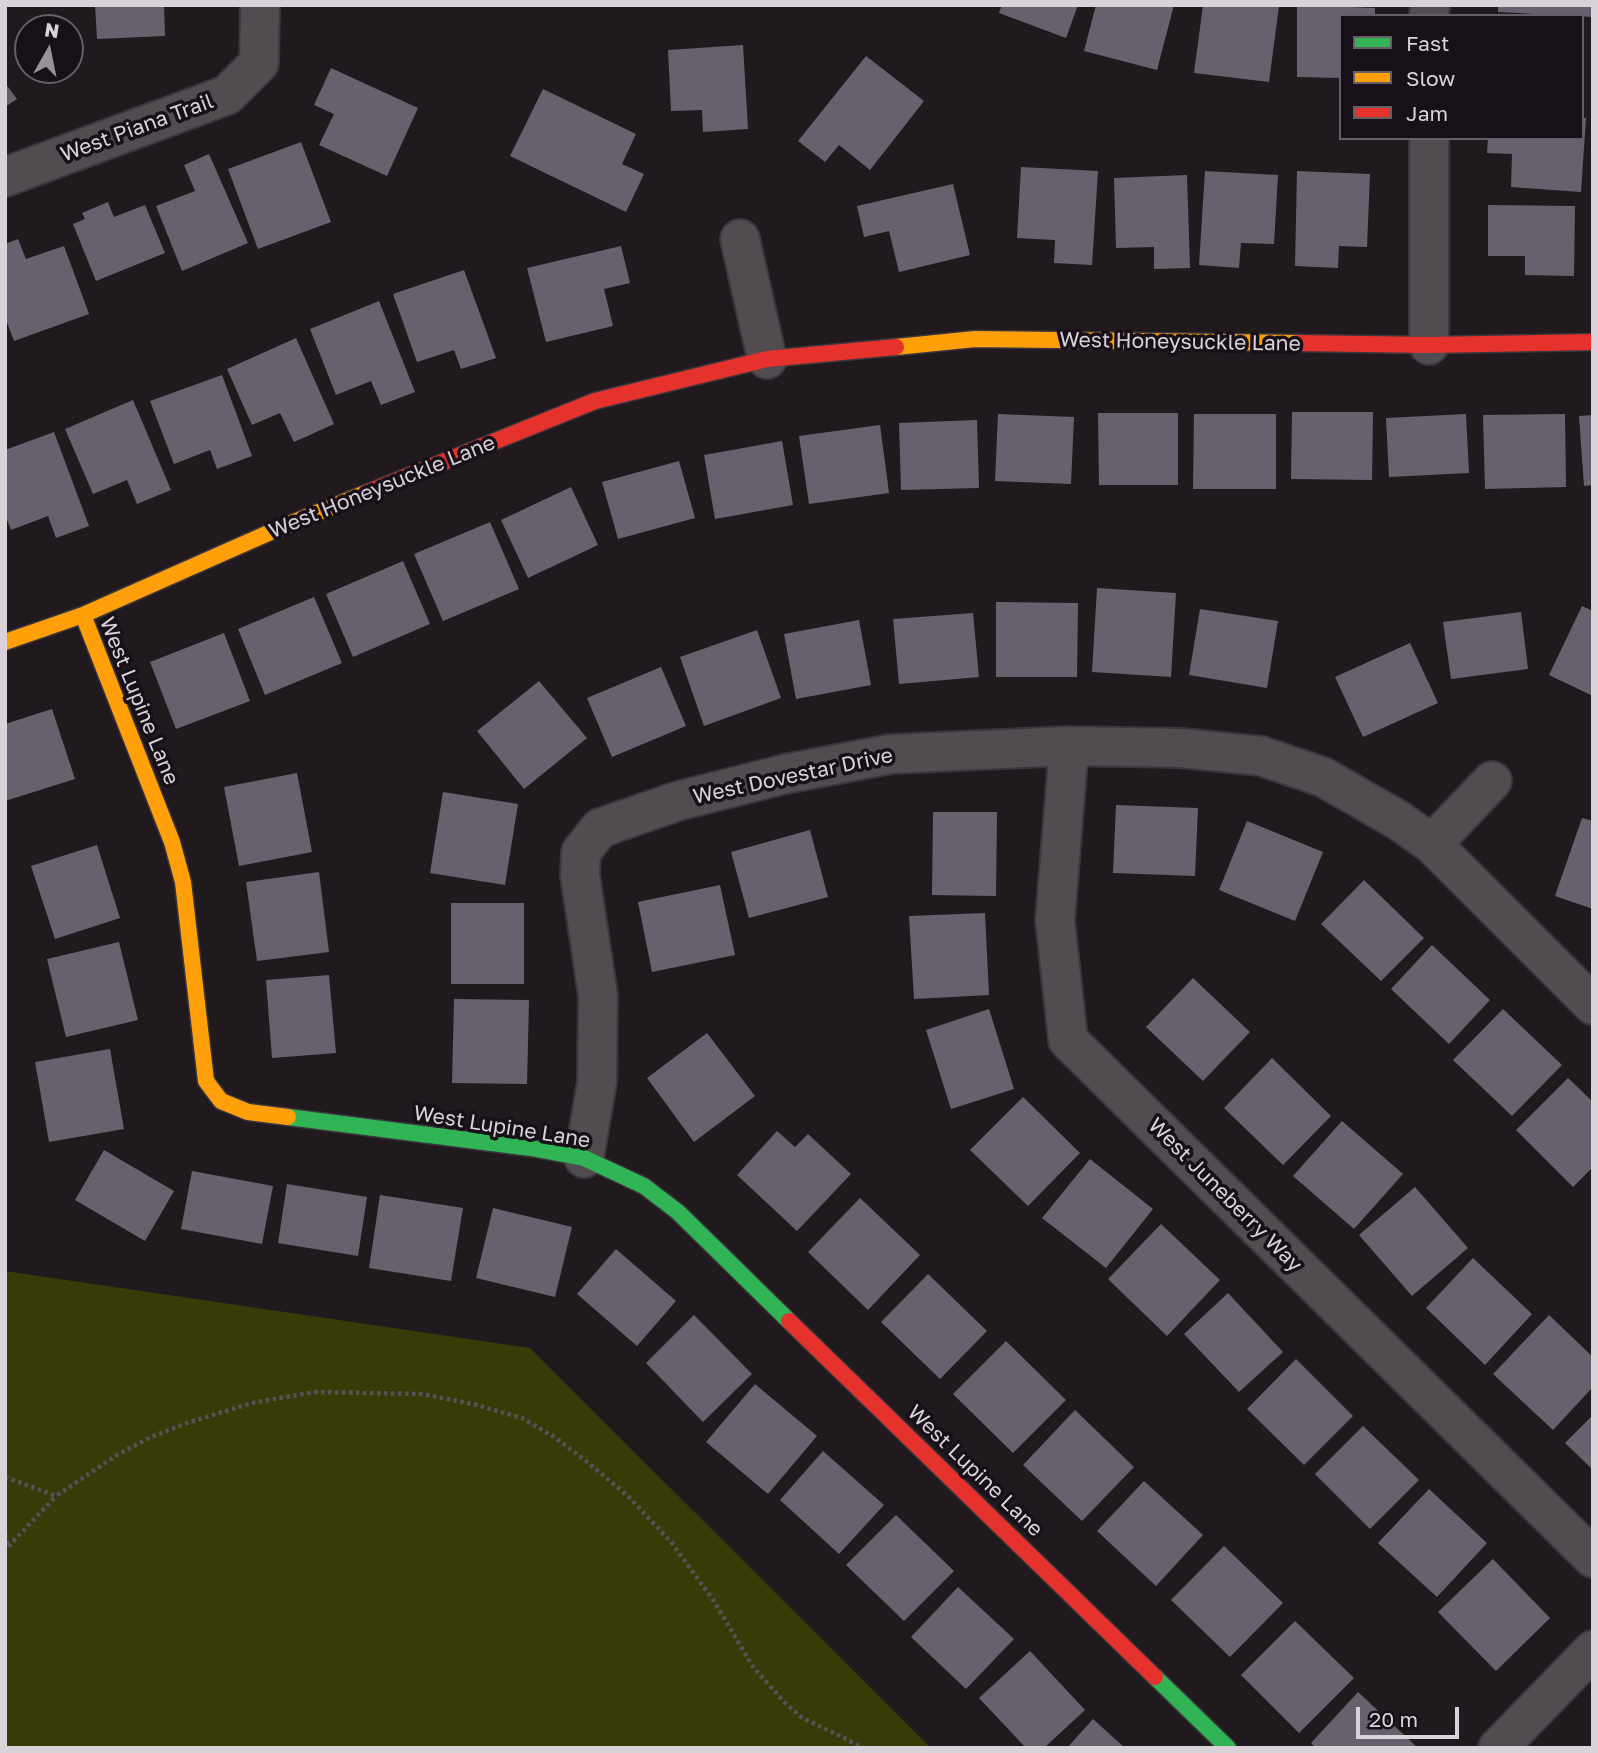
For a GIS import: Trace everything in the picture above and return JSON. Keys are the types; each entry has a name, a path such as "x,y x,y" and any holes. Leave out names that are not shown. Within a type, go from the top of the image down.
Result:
{"street":[{"name":"West Piana Trail","path":"5,177 227,95 259,63 260,5"},
{"path":"1429,140 1429,345"},
{"path":"740,239 767,359"},
{"name":"West Honeysuckle Lane","path":"5,642 83,615 282,527 596,401 767,359 975,340 1429,345 1593,342"},
{"name":"West Lupine Lane","path":"83,615 172,842 183,882 201,1057 206,1081 221,1101 248,1112 584,1158 644,1186 678,1212 1228,1748"},
{"name":"West Dovestar Drive","path":"584,1158 597,1082 598,996 580,875 581,852 600,828 691,797 785,774 891,754 1069,746 1181,748 1261,756 1323,777 1398,820 1432,844 1593,1005"},
{"name":"West Juneberry Way","path":"1069,746 1055,920 1068,1040 1593,1558"},
{"path":"1432,844 1492,781"},
{"path":"1498,1748 1593,1650"}],"path":[{"path":"7,1549 56,1496 117,1454 187,1423 252,1404 314,1392 422,1394 472,1404 522,1418 556,1438 629,1497 671,1542 714,1601 753,1667 786,1704 802,1717 864,1748"},
{"path":"5,1477 56,1496"},
{"path":"5,1534 7,1549"}],"shaded area":[{"path":"5,1271 530,1348 931,1748 5,1748"}],"building":[{"path":"95,5 164,5 165,36 97,39"},
{"path":"1002,5 1078,5 1066,38 999,13"},
{"path":"1096,5 1174,5 1157,70 1084,51"},
{"path":"1203,5 1279,6 1269,82 1194,73"},
{"path":"1297,5 1375,8 1375,14 1339,14 1339,78 1297,77"},
{"path":"1498,5 1593,5 1593,17 1584,17 1584,14 1498,12"},
{"path":"743,45 748,129 703,132 702,110 671,111 668,50"},
{"path":"866,56 924,101 870,170 839,145 825,162 798,141"},
{"path":"331,68 418,108 387,176 319,145 334,114 314,105"},
{"path":"5,83 17,99 5,107"},
{"path":"543,89 636,134 622,164 644,174 626,212 510,156"},
{"path":"1586,118 1581,192 1511,187 1512,154 1487,153 1488,140 1584,140"},
{"path":"301,142 331,222 258,249 228,169"},
{"path":"209,154 248,243 182,271 156,206 195,191 184,165"},
{"path":"1021,167 1098,171 1092,265 1054,263 1055,240 1017,238"},
{"path":"1205,171 1278,175 1274,244 1241,243 1239,268 1199,265"},
{"path":"1297,171 1370,174 1367,247 1339,246 1338,268 1295,266"},
{"path":"1187,175 1190,268 1154,269 1154,247 1116,248 1114,178"},
{"path":"953,184 970,255 899,272 889,231 864,237 857,206"},
{"path":"108,202 114,217 145,205 165,253 96,281 73,224 85,219 82,213"},
{"path":"1488,205 1575,206 1574,276 1525,275 1525,256 1488,256"},
{"path":"18,239 26,259 64,246 89,314 14,341 5,317 5,244"},
{"path":"621,246 630,283 604,289 613,326 546,342 527,268"},
{"path":"464,270 496,358 461,369 454,350 417,362 393,294"},
{"path":"379,301 415,392 381,405 371,381 336,395 310,329"},
{"path":"296,338 334,424 294,442 280,413 252,425 227,369"},
{"path":"222,375 252,456 217,469 210,450 174,464 150,401"},
{"path":"133,400 171,490 137,504 127,480 93,494 65,429"},
{"path":"1292,412 1373,412 1372,480 1291,479"},
{"path":"1098,413 1178,413 1178,485 1099,485"},
{"path":"998,414 1074,417 1071,484 995,481"},
{"path":"1194,414 1276,414 1276,489 1193,489"},
{"path":"1466,414 1469,473 1389,477 1386,418"},
{"path":"1565,414 1566,487 1485,489 1483,415"},
{"path":"1593,415 1593,485 1584,486 1579,416"},
{"path":"977,420 979,488 901,490 899,423"},
{"path":"880,425 889,493 809,504 799,436"},
{"path":"54,432 89,526 56,538 48,516 11,530 5,515 5,450"},
{"path":"782,441 793,505 715,519 704,455"},
{"path":"679,461 695,518 618,539 602,482"},
{"path":"571,487 598,545 528,578 501,520"},
{"path":"490,522 519,589 443,621 414,554"},
{"path":"403,561 430,624 353,657 326,594"},
{"path":"1097,588 1176,593 1171,677 1092,672"},
{"path":"314,597 342,663 265,695 238,629"},
{"path":"996,602 1078,603 1077,677 996,677"},
{"path":"1582,606 1593,611 1593,696 1549,675"},
{"path":"1200,609 1278,621 1267,688 1189,675"},
{"path":"1521,612 1528,669 1451,679 1443,622"},
{"path":"973,613 979,677 899,684 893,619"},
{"path":"859,620 871,685 796,699 784,634"},
{"path":"757,630 781,698 704,726 680,657"},
{"path":"224,633 250,701 176,729 150,662"},
{"path":"1410,643 1438,703 1363,737 1335,677"},
{"path":"661,667 686,726 612,757 587,698"},
{"path":"539,681 587,738 524,789 477,731"},
{"path":"52,709 75,779 5,801 5,724"},
{"path":"297,773 312,852 239,866 224,787"},
{"path":"443,792 518,804 505,885 430,873"},
{"path":"1116,805 1198,808 1195,876 1113,873"},
{"path":"933,812 997,812 996,896 932,895"},
{"path":"1582,818 1593,821 1593,909 1555,896"},
{"path":"1247,821 1323,852 1295,921 1219,890"},
{"path":"810,830 828,897 749,918 731,852"},
{"path":"97,845 120,918 55,939 31,866"},
{"path":"319,872 329,952 257,961 246,882"},
{"path":"1364,880 1424,938 1381,981 1321,924"},
{"path":"720,885 735,955 652,972 638,902"},
{"path":"451,903 524,903 524,984 451,984"},
{"path":"985,913 989,995 914,999 909,916"},
{"path":"119,942 138,1020 66,1037 47,959"},
{"path":"1432,945 1490,1000 1449,1044 1391,989"},
{"path":"329,975 336,1053 272,1058 266,980"},
{"path":"1193,978 1250,1032 1203,1081 1146,1027"},
{"path":"454,999 529,1000 527,1084 452,1083"},
{"path":"989,1009 1014,1089 951,1109 926,1030"},
{"path":"1503,1009 1562,1065 1512,1116 1453,1060"},
{"path":"707,1033 755,1096 694,1142 647,1078"},
{"path":"110,1049 124,1129 49,1142 35,1062"},
{"path":"1272,1058 1331,1116 1283,1165 1224,1108"},
{"path":"1568,1078 1593,1102 1593,1167 1573,1187 1516,1130"},
{"path":"1023,1097 1080,1153 1028,1206 970,1150"},
{"path":"1342,1121 1403,1174 1354,1229 1293,1176"},
{"path":"777,1131 795,1147 808,1134 851,1174 797,1231 737,1175"},
{"path":"104,1150 174,1191 145,1241 75,1200"},
{"path":"1090,1159 1153,1209 1106,1268 1042,1218"},
{"path":"192,1171 273,1186 262,1244 181,1229"},
{"path":"287,1184 367,1197 358,1256 278,1243"},
{"path":"1415,1187 1468,1248 1412,1296 1359,1235"},
{"path":"380,1195 463,1208 451,1281 369,1268"},
{"path":"860,1198 920,1255 868,1310 808,1252"},
{"path":"493,1208 572,1227 555,1297 476,1278"},
{"path":"1161,1224 1220,1280 1167,1336 1108,1279"},
{"path":"616,1249 676,1301 637,1346 577,1294"},
{"path":"1473,1258 1532,1314 1485,1365 1426,1308"},
{"path":"928,1274 987,1331 940,1379 881,1322"},
{"path":"1228,1293 1283,1352 1239,1392 1184,1334"},
{"path":"694,1315 752,1374 703,1422 646,1363"},
{"path":"1549,1315 1593,1357 1593,1387 1553,1430 1493,1374"},
{"path":"1006,1341 1066,1400 1013,1453 953,1394"},
{"path":"1296,1359 1353,1416 1304,1465 1247,1409"},
{"path":"755,1384 817,1436 768,1494 706,1442"},
{"path":"1075,1410 1134,1467 1082,1521 1023,1465"},
{"path":"1593,1415 1593,1470 1565,1443"},
{"path":"1363,1426 1419,1480 1370,1529 1315,1474"},
{"path":"823,1451 884,1505 839,1554 780,1500"},
{"path":"1144,1481 1203,1535 1156,1586 1097,1531"},
{"path":"1429,1489 1487,1543 1437,1597 1378,1543"},
{"path":"896,1515 954,1571 904,1621 846,1565"},
{"path":"1224,1546 1283,1603 1230,1657 1171,1600"},
{"path":"1493,1559 1550,1618 1496,1671 1438,1612"},
{"path":"958,1587 1014,1639 966,1689 911,1637"},
{"path":"1295,1621 1354,1678 1299,1733 1241,1675"},
{"path":"1030,1651 1085,1710 1044,1748 1026,1748 979,1698"},
{"path":"1358,1692 1418,1748 1316,1748 1311,1743"},
{"path":"1093,1719 1125,1748 1067,1748"}],"traffic: fast":[{"path":"288,1117 531,1148 584,1158 644,1186 678,1212 789,1321"},
{"path":"1155,1677 1228,1748"}],"traffic: slow":[{"path":"896,347 975,339 1298,343"},
{"path":"5,642 83,615 366,493"},
{"path":"83,615 172,842 183,882 206,1081 221,1101 248,1112 288,1117"}],"traffic: jam":[{"path":"1298,343 1429,345 1593,342"},
{"path":"366,493 595,401 767,359 896,347"},
{"path":"789,1321 1155,1677"}]}
